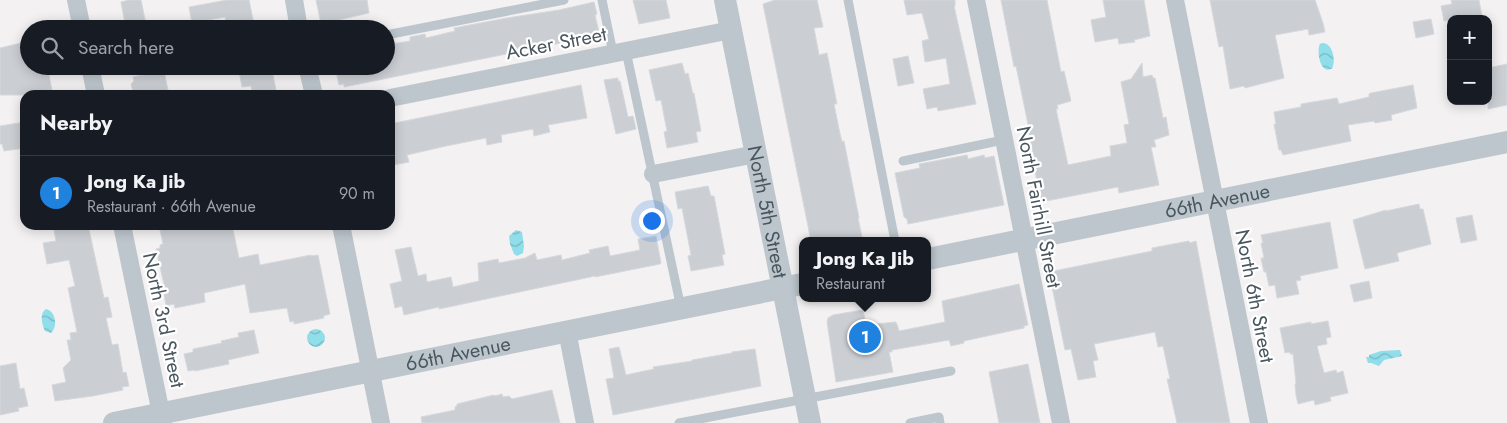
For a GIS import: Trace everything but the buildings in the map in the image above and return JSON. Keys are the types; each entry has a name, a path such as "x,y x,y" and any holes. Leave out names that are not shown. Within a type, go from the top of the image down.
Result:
{"street":[{"path":"76,0 80,20"},
{"path":"294,0 297,20"},
{"name":"North 5th Street","path":"725,0 756,154 793,286 810,423"},
{"name":"North Fairhill Street","path":"976,0 1061,423"},
{"name":"North 6th Street","path":"1175,0 1259,423"},
{"name":"Acker Street","path":"395,97 731,30"},
{"path":"92,75 95,90"},
{"path":"309,75 313,90"},
{"name":"66th Avenue","path":"931,258 1507,142"},
{"path":"652,174 756,154"},
{"name":"North 3rd Street","path":"123,230 162,418"},
{"path":"342,230 381,423"},
{"name":"66th Avenue","path":"114,423 162,418 370,370 793,286"},
{"path":"567,331 585,423"}],"lane":[{"path":"395,32 564,0"},
{"path":"602,0 620,52 652,174 681,308"},
{"path":"848,0 895,237"},
{"path":"903,161 1003,140"},
{"path":"679,423 950,371"},
{"path":"910,423 939,417 940,423"}],"water":[{"path":"1323,43 1329,46 1333,53 1332,69 1327,70 1322,66 1319,49 1320,44"},
{"path":"516,230 522,232 524,246 523,253 517,256 514,254 510,244 509,236"},
{"path":"46,309 52,313 55,320 55,327 51,333 45,331 42,322 42,313"},
{"path":"312,329 320,329 325,334 323,345 312,347 307,342 307,334"},
{"path":"1400,350 1402,356 1384,360 1379,366 1368,363 1366,357 1381,351"}],"place":[{"name":"Jong Ka Jib","path":"865,337"}]}
